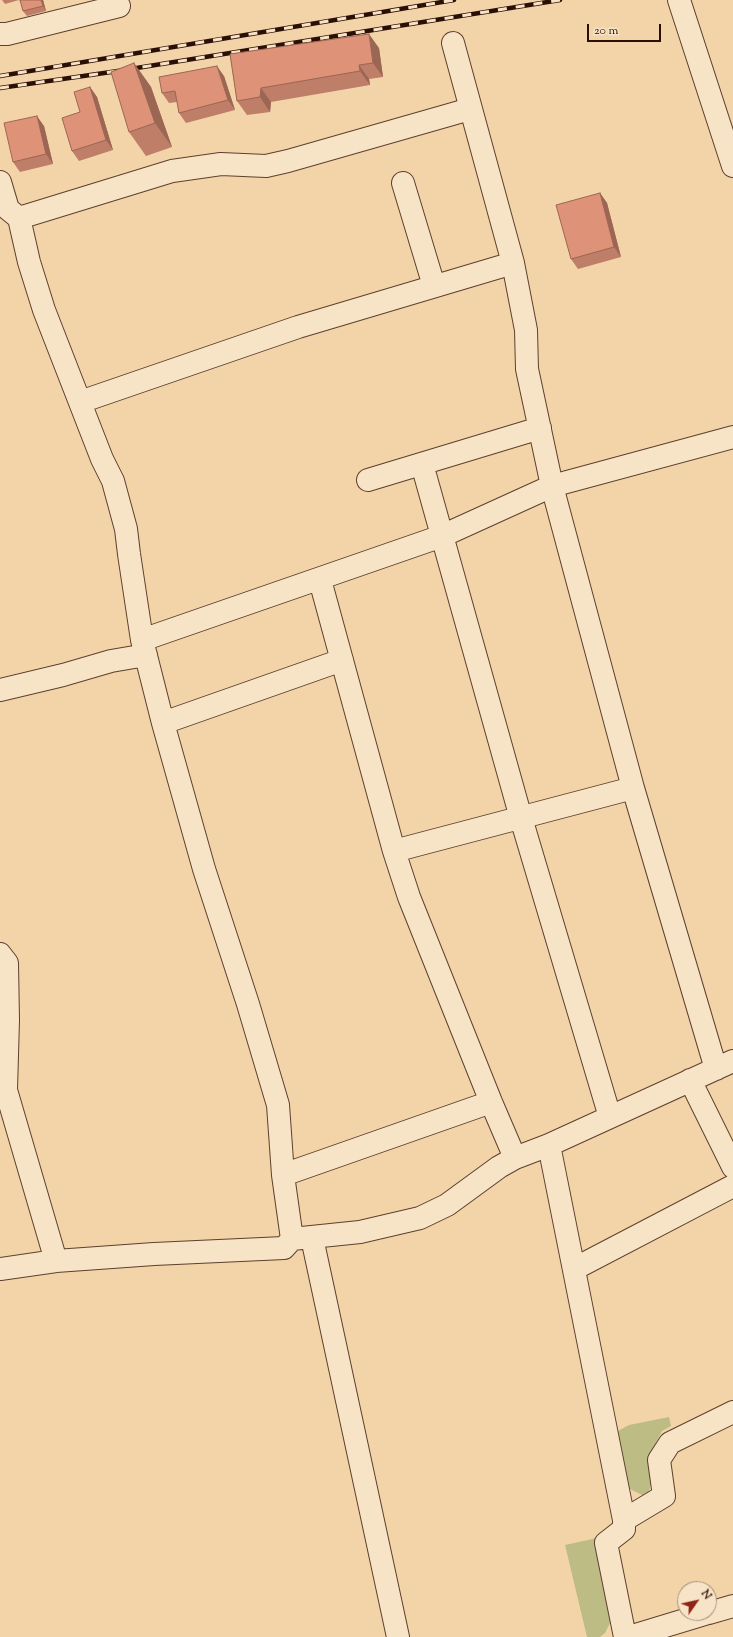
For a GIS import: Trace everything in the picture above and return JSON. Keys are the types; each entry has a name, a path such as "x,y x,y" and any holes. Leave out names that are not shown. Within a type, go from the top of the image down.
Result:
{"street":[{"path":"679,0 733,166"},
{"path":"0,34 6,34 120,6"},
{"path":"0,1269 56,1261 154,1254 284,1248 302,1239 360,1232 420,1218 447,1204 498,1168 515,1158 549,1145 724,1065 633,788 552,486 527,368 526,330 513,262 453,43"},
{"path":"9,212 172,171 221,164 266,166 281,163 470,109"},
{"path":"0,182 9,212 29,262 44,310 102,459 113,481 126,529 128,554 144,648 163,723 204,869 248,1004 278,1105 283,1175 302,1239 398,1637"},
{"path":"403,183 434,286"},
{"path":"80,402 298,327 513,262"},
{"path":"368,480 540,428"},
{"path":"0,690 63,675 111,661 320,580 442,536 552,486 733,437"},
{"path":"422,464 521,818 610,1117"},
{"path":"320,580 394,851 409,897 515,1158"},
{"path":"163,723 342,660"},
{"path":"394,851 633,788"},
{"path":"0,954 7,963 4,1021 6,1090 56,1261"},
{"path":"690,1080 733,1167"},
{"path":"283,1175 491,1102"},
{"path":"549,1145 624,1520 624,1529 606,1543 625,1637"},
{"path":"574,1269 733,1186"},
{"path":"624,1520 664,1496 659,1460 670,1443 733,1412"},
{"path":"717,1611 733,1606"},
{"path":"629,1637 682,1621"}],"shaded area":[{"path":"669,1417 671,1426 662,1431 649,1456 651,1482 649,1492 644,1496 628,1488 618,1431 629,1425"},
{"path":"597,1538 613,1617 605,1633 600,1637 587,1637 565,1545"}],"building":[{"path":"20,0 41,0 43,6 23,11"},
{"path":"369,34 373,63 359,65 360,71 261,88 260,97 237,101 230,54"},
{"path":"134,63 155,123 129,132 111,72"},
{"path":"217,66 228,100 179,113 175,91 162,93 159,77"},
{"path":"90,87 106,140 72,151 62,118 80,112 74,92"},
{"path":"37,116 46,154 13,162 4,123"},
{"path":"600,193 614,247 571,259 556,205"}],"railway":[{"path":"0,76 454,0"},
{"path":"0,88 118,71 560,0"}]}
